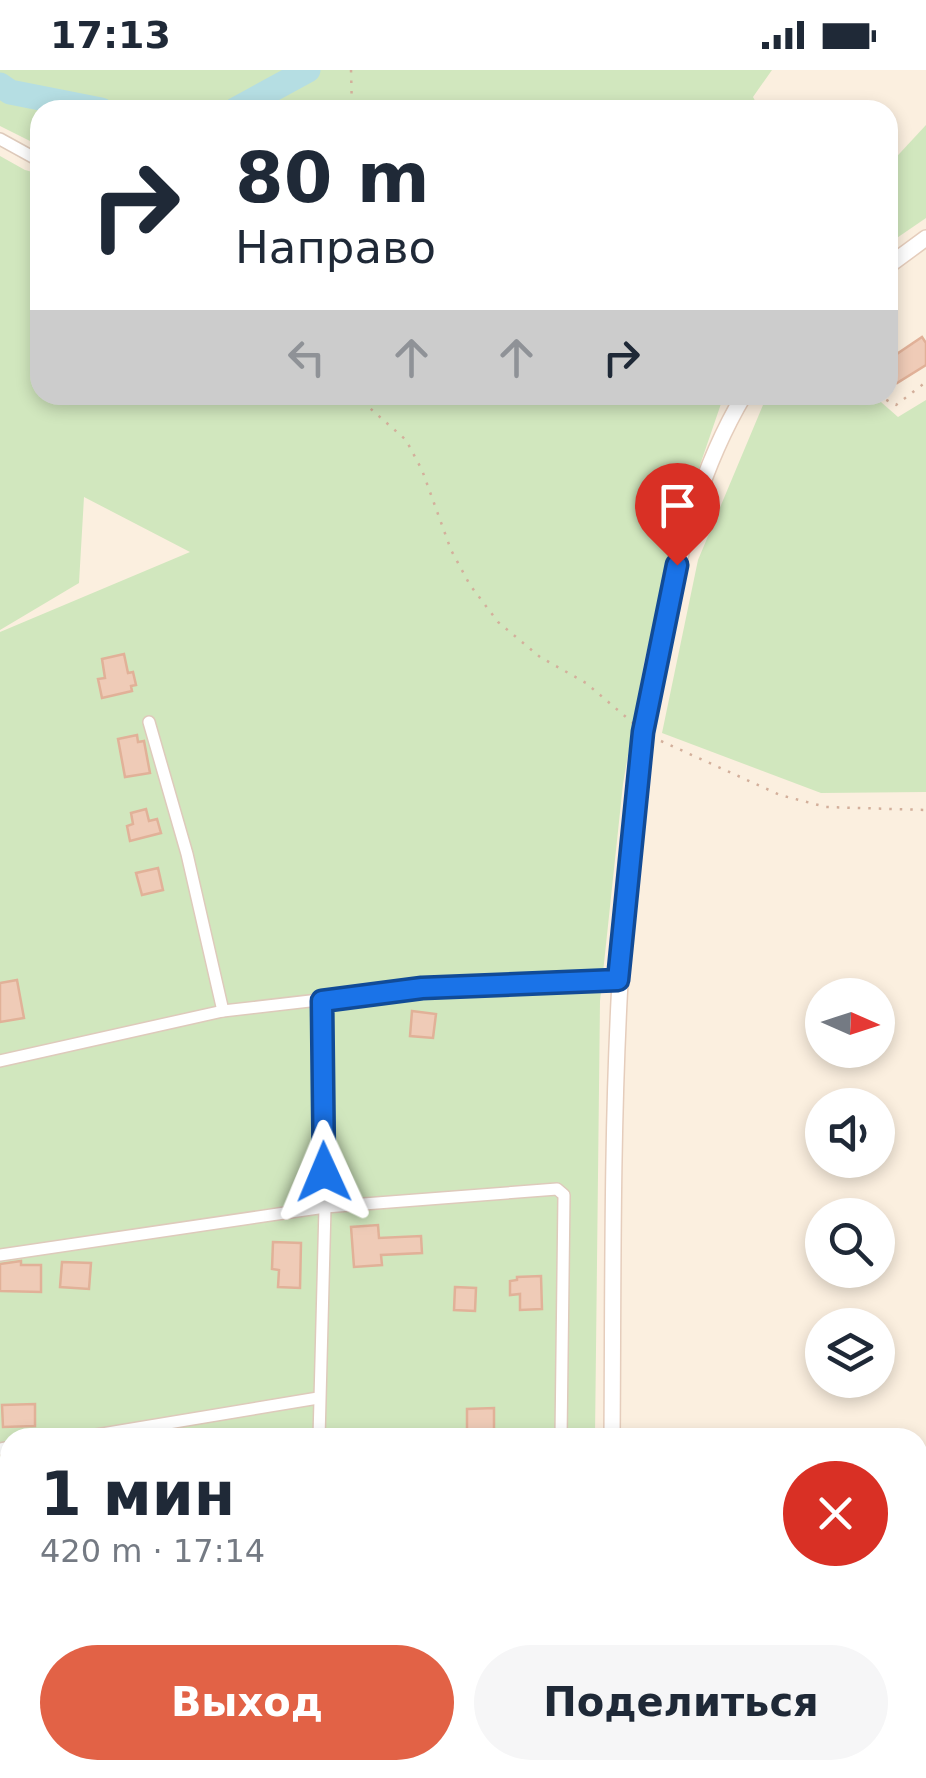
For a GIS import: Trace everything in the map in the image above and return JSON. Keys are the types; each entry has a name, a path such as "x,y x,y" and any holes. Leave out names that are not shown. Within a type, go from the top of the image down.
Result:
{"street":[{"path":"0,139 30,155"},
{"path":"898,259 926,238"},
{"path":"612,1428 618,980 643,732 683,544 706,474 739,405"},
{"path":"149,722 187,854 223,1011"},
{"path":"0,1061 223,1011 422,988 618,980"},
{"path":"319,1428 325,1206 322,1001"},
{"path":"0,1255 325,1206 557,1188 564,1194 560,1428"},
{"path":"138,1428 318,1398"}],"path":[{"path":"351,70 352,100"},
{"path":"898,403 926,382"},
{"path":"366,405 406,440 422,470 452,550 470,585 498,622 540,657 586,683 643,732 780,795 826,806 926,810"}],"green space":[{"path":"0,70 772,70 755,100 30,100 30,141 0,126"},
{"path":"926,125 926,218 898,237 898,155"},
{"path":"0,156 30,171 30,405 721,405 673,544 644,663 623,784 600,1001 595,1428 0,1428 0,632 190,552 84,497 79,583 0,630"},
{"path":"926,400 926,792 821,793 662,733 698,560 763,405 884,405 898,417"}],"building":[{"path":"922,337 926,343 926,365 898,382 898,353"},
{"path":"124,654 128,673 133,672 136,685 131,686 132,691 102,698 98,679 105,678 102,659"},
{"path":"137,735 138,742 144,741 150,773 125,777 118,739"},
{"path":"146,809 149,821 157,819 161,833 130,841 127,826 133,824 131,813"},
{"path":"158,868 163,890 142,895 136,873"},
{"path":"17,980 24,1018 0,1022 0,983"},
{"path":"412,1011 436,1014 433,1038 410,1036"},
{"path":"378,1225 379,1238 421,1236 422,1253 381,1255 382,1265 354,1267 351,1227"},
{"path":"273,1242 301,1243 300,1288 278,1287 279,1270 272,1269"},
{"path":"21,1261 21,1265 41,1265 41,1292 0,1291 0,1264"},
{"path":"62,1262 91,1263 89,1289 60,1287"},
{"path":"541,1276 542,1309 520,1310 520,1294 510,1295 510,1281"},
{"path":"455,1287 476,1288 475,1311 454,1310"},
{"path":"35,1404 35,1426 3,1427 2,1405"},
{"path":"494,1408 494,1428 467,1428 467,1409"}],"waterway":[{"path":"253,100 308,70"},
{"path":"0,85 10,92 50,100"}],"route":[{"path":"324,1172 322,1001 422,988 618,980 643,732 677,565"}]}
